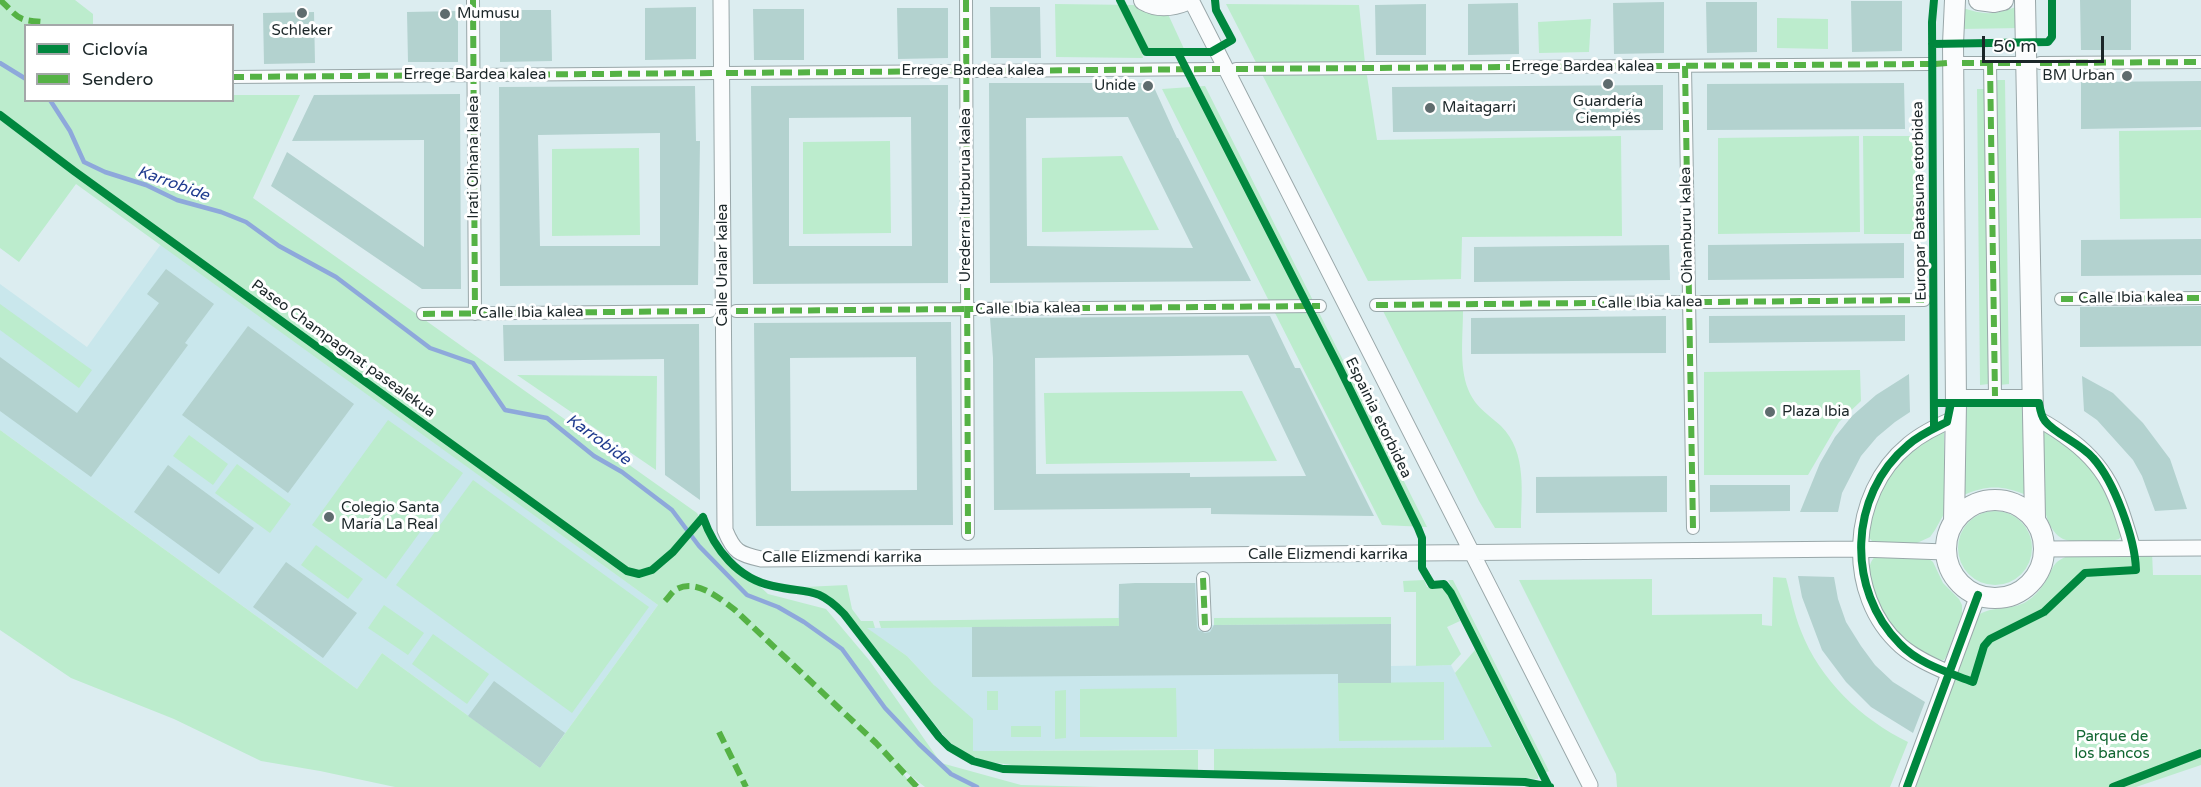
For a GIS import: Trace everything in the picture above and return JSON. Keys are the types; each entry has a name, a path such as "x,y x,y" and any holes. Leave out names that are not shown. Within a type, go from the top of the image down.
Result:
{"street":[{"name":"Irati Oihana kalea","path":"473,0 475,314"},
{"name":"Calle Uralar kalea","path":"721,0 725,530"},
{"name":"Urederra Iturburua kalea","path":"966,0 968,534"},
{"path":"1144,0 1163,6 1189,0"},
{"name":"Espainia etorbidea","path":"1189,0 1590,785"},
{"path":"1954,522 1956,418 1953,53 1955,0"},
{"path":"1979,0 1988,2 2003,0"},
{"path":"2025,0 2035,518"},
{"path":"2040,63 2201,62"},
{"path":"1962,63 2021,63"},
{"path":"1990,63 1995,396"},
{"name":"Errege Bardea kalea","path":"1236,69 1937,64"},
{"name":"Oihanburu kalea","path":"1684,66 1693,528"},
{"name":"Errege Bardea kalea","path":"234,77 1220,69"},
{"name":"Calle Ibia kalea","path":"2061,299 2201,298"},
{"name":"Calle Ibia kalea","path":"1376,305 1924,300"},
{"name":"Calle Ibia kalea","path":"736,311 1320,306"},
{"name":"Calle Ibia kalea","path":"423,314 710,311"},
{"path":"1963,396 2025,396"},
{"path":"2033,417 2045,422 2079,445 2093,458 2117,496 2133,549"},
{"path":"1949,673 1925,663 1901,646 1881,623 1870,600 1863,574 1860,549 1865,512 1874,489 1887,468 1907,445 1927,431 1956,418"},
{"path":"1993,499 2009,501 2023,507 2035,518 2043,533 2045,549 2043,565 2035,579 2024,590 2009,597 1993,599 1965,589 1955,578 1948,566 1947,536 1954,522 1964,510 1978,502 1993,499"},
{"name":"Calle Elizmendi karrika","path":"725,530 731,544 741,554 761,559 1860,549 1946,552"},
{"path":"2045,549 2201,548"},
{"path":"1203,578 1205,625"},
{"path":"1907,787 1978,595"}],"shaded area":[{"name":"Colegio Santa María La Real","path":"161,244 658,605 540,768 382,653 357,689 0,430 0,284 87,347"},
{"path":"1197,583 1198,625 1391,624 1391,666 1451,665 1493,747 972,751 934,685 907,656 866,628 1118,626 1119,584"}],"green space":[{"path":"0,0 75,0 93,14 93,24 24,24 24,102 234,102 234,95 300,95 253,198 697,513 712,541 768,594 826,609 869,660 941,763 1021,785 1101,787 925,787 897,765 913,787 395,787 261,761 174,719 71,678 0,630 0,430 357,689 382,653 540,768 658,605 76,184 19,262 0,248"},
{"path":"1055,4 1134,5 1149,11 1167,12 1185,51 1142,52 1143,58 1056,57"},
{"path":"1226,4 1359,5 1377,140 1621,136 1622,236 1462,237 1461,279 1368,281"},
{"path":"2021,5 2021,28 1961,29 1960,7 1991,13"},
{"path":"1777,18 1828,19 1828,49 1777,48"},
{"path":"1591,19 1589,52 1539,53 1538,22"},
{"path":"1996,80 2005,80 2009,384 1999,385"},
{"path":"1205,86 1427,527 1382,525 1162,89"},
{"path":"1977,89 1986,89 1989,384 1980,385"},
{"path":"2201,130 2201,218 2120,219 2119,131"},
{"path":"1859,136 1860,232 1718,234 1718,138"},
{"path":"1863,136 1915,136 1915,234 1864,234"},
{"path":"890,141 891,233 803,234 803,142"},
{"path":"639,148 640,235 552,236 552,149"},
{"path":"1122,156 1159,230 1042,232 1042,158"},
{"path":"0,304 92,370 79,388 0,330"},
{"path":"1383,311 1463,311 1462,350 1465,380 1474,401 1501,426 1516,449 1522,488 1521,528 1495,528 1479,501"},
{"name":"Plaza Ibia","path":"1860,370 1861,401 1839,422 1808,475 1704,475 1704,372"},
{"path":"517,375 657,376 656,470"},
{"path":"1242,391 1277,461 1046,464 1044,393"},
{"path":"2026,404 2026,495 2010,489 1987,488 1964,495 1963,405"},
{"path":"388,420 463,473 386,579 312,525"},
{"path":"2043,429 2060,437 2104,480 2123,533 2119,539 2073,542 2063,539 2054,531 2044,505 2042,489"},
{"path":"1944,430 1945,512 1935,530 1930,537 1917,543 1875,543 1868,535 1868,529 1874,502 1887,475 1914,449"},
{"path":"189,435 228,464 213,485 173,456"},
{"path":"237,464 291,504 270,533 215,493"},
{"path":"473,480 649,607 572,713 396,585"},
{"path":"1988,511 2002,511 2016,517 2026,527 2032,541 2032,555 2026,569 2016,579 2002,585 1988,585 1974,579 1964,569 1958,555 1958,541 1964,527 1974,517"},
{"path":"316,545 363,579 348,599 301,565"},
{"name":"Parque de los bancos","path":"2087,552 2152,552 2153,575 2201,575 2201,765 2136,787 1913,787 1976,617 1987,611 2028,601 2042,587 2055,564 2064,558"},
{"path":"1878,555 1927,557 1933,562 1943,583 1959,599 1962,614 1944,660 1929,657 1913,647 1885,614 1875,596 1870,578 1870,564"},
{"path":"1773,577 1786,578 1801,631 1819,666 1831,682 1858,710 1908,742 1890,787 1617,787 1616,774 1519,580 1652,579 1652,615 1762,614 1762,625 1772,626"},
{"path":"1424,580 1427,587 1444,587 1460,621 1447,627 1461,654 1451,665 1416,666 1416,592 1404,592 1403,581"},
{"path":"1448,580 1453,580 1549,771 1545,773"},
{"path":"847,585 852,609 861,621 873,621 875,628 867,628 907,656 934,685 973,719 973,751 1198,750 1198,771 1019,766 983,761 965,753 948,741 843,608 829,596 804,587"},
{"path":"384,605 424,633 408,655 368,628"},
{"path":"1391,617 1391,624 1214,625 1214,618"},
{"path":"1119,618 1119,626 881,628 879,621"},
{"path":"433,634 489,674 467,704 412,664"},
{"path":"1475,650 1538,779 1214,771 1214,749 1492,747 1455,673"},
{"path":"1444,682 1444,740 1339,741 1338,683"},
{"path":"1176,688 1177,737 1080,737 1080,689"},
{"path":"1066,690 1066,738 1055,739 1055,691"},
{"path":"987,691 998,691 998,710 987,710"},
{"path":"1011,726 1041,726 1041,737 1011,737"}],"building":[{"path":"2080,0 2131,0 2131,50 2081,50"},
{"path":"1851,1 1902,1 1902,51 1852,52"},
{"path":"1664,2 1664,53 1614,54 1613,3"},
{"path":"1706,2 1757,2 1757,52 1707,53"},
{"path":"1518,3 1519,54 1468,55 1468,4"},
{"path":"1426,4 1426,55 1376,55 1375,5"},
{"path":"696,7 696,59 645,60 645,8"},
{"path":"990,7 1040,7 1041,58 991,58"},
{"path":"897,8 948,8 948,58 898,59"},
{"path":"753,9 804,9 804,60 754,60"},
{"path":"500,10 551,10 552,61 500,62"},
{"path":"458,11 458,62 408,62 407,12"},
{"path":"314,12 315,63 264,64 263,13"},
{"path":"2201,81 2201,127 2081,129 2081,82"},
{"path":"989,83 1152,83 1177,138 1251,281 990,283","holes":["1128,117 1193,248 1027,246 1026,118"]},
{"path":"1904,83 1905,129 1707,130 1707,84"},
{"path":"948,85 948,283 753,284 751,86","holes":["911,117 912,246 789,246 789,118"]},
{"path":"1663,85 1663,130 1393,132 1392,87"},
{"path":"695,86 696,141 700,141 698,285 500,286 499,87","holes":["660,133 660,246 540,246 538,135"]},
{"path":"460,94 461,289 422,289 271,186 287,152 424,247 424,140 292,141 314,95"},
{"path":"2201,239 2201,275 2081,276 2081,240"},
{"path":"1904,243 1904,278 1708,280 1708,245"},
{"path":"1669,245 1670,280 1474,282 1474,247"},
{"path":"166,269 214,304 185,343 188,345 91,477 0,411 0,357 77,413 159,303 147,294"},
{"path":"2201,306 2201,346 2080,347 2080,307"},
{"path":"1905,315 1905,341 1709,343 1709,316"},
{"path":"1270,316 1295,368 1300,368 1374,516 1211,514 1211,508 994,510 993,358 990,318","holes":["1248,355 1306,476 1190,477 1190,473 1036,474 1035,358"]},
{"path":"1666,316 1666,353 1471,354 1471,318"},
{"path":"951,322 953,525 756,526 754,323","holes":["916,357 917,490 791,491 790,358"]},
{"path":"699,324 700,500 665,475 664,359 504,361 503,325"},
{"path":"248,326 354,404 288,493 182,415"},
{"path":"1909,374 1910,412 1877,437 1861,456 1842,493 1838,512 1800,512 1820,463 1835,437 1852,416 1876,395"},
{"path":"2082,376 2113,393 2143,423 2170,459 2187,509 2155,511 2142,476 2133,460 2097,420 2084,411"},
{"path":"168,465 254,528 219,574 134,512"},
{"path":"1667,476 1667,512 1536,513 1536,477"},
{"path":"1710,485 1790,485 1790,511 1710,512"},
{"path":"286,562 357,613 323,658 253,607"},
{"path":"1798,576 1834,577 1838,599 1846,622 1861,646 1875,665 1893,682 1925,702 1913,733 1871,707 1846,682 1822,650 1802,597"},
{"path":"1195,583 1197,626 1198,630 1205,633 1210,632 1214,625 1391,624 1391,683 1338,683 1338,674 972,677 972,627 1119,626 1119,584"},
{"path":"494,681 565,733 540,768 468,716"}],"waterway":[{"name":"Karrobide","path":"0,63 24,78"},
{"name":"Karrobide","path":"51,102 70,131 84,162 105,172 146,185 177,200 221,212 246,222 279,246 336,277 430,348 473,363 505,410 547,418 594,456 622,472 672,510 699,546 747,595 778,607 842,649 885,708 919,744 951,774 977,787"}],"marked path":[{"path":"0,0 18,17 44,24"},
{"path":"473,0 475,314"},
{"path":"966,0 968,534"},
{"path":"2040,63 2201,62"},
{"path":"1935,64 1947,63"},
{"path":"1962,63 2021,63"},
{"path":"1990,63 1995,396"},
{"path":"1236,69 1929,64"},
{"path":"1685,66 1693,528"},
{"path":"726,73 1220,69"},
{"path":"234,77 717,73"},
{"path":"2061,299 2201,298"},
{"path":"1376,305 1924,300"},
{"path":"736,311 1320,306"},
{"path":"423,314 710,311"},
{"path":"1203,578 1205,625"},
{"path":"665,601 675,590 691,586 707,591 722,600 876,743 917,787"},
{"path":"719,732 746,787"}],"cycle path":[{"path":"1120,0 1146,52 1211,52 1232,40 1216,10 1215,0"},
{"name":"Europar Batasuna etorbidea","path":"1934,0 1932,22 1934,428"},
{"path":"1932,44 2048,42 2052,37 2052,0"},
{"path":"1178,53 1339,367 1418,528 1422,538 1422,568 1432,585 1444,584 1451,593 1548,785"},
{"name":"Paseo Champagnat pasealekua","path":"0,115 627,571 639,574 652,570 673,552 703,517"},
{"path":"1934,403 2039,403 2043,417 2049,426 2088,453 2101,468 2116,495 2135,557 2136,570 2085,573 2044,612 1990,639 1984,646 1973,682 1925,662 1900,644 1882,622 1870,597 1863,570 1861,543 1865,516 1874,490 1888,466 1908,445 1921,435 1947,422 1951,403"},
{"path":"703,517 721,551 738,570 773,586 811,592 826,599 844,614 939,737 949,747 973,761 1003,769 1525,782 1550,787"},
{"path":"1907,787 1978,595"},
{"path":"2113,787 2201,753"}],"place":[{"name":"Schleker","path":"302,13"},
{"name":"Mumusu","path":"445,14"},
{"name":"BM Urban","path":"2127,76"},
{"name":"Guardería Ciempiés","path":"1608,84"},
{"name":"Unide","path":"1148,86"},
{"name":"Maitagarri","path":"1430,108"},
{"name":"Plaza Ibia","path":"1770,412"},
{"name":"Colegio Santa María La Real","path":"329,517"}]}
